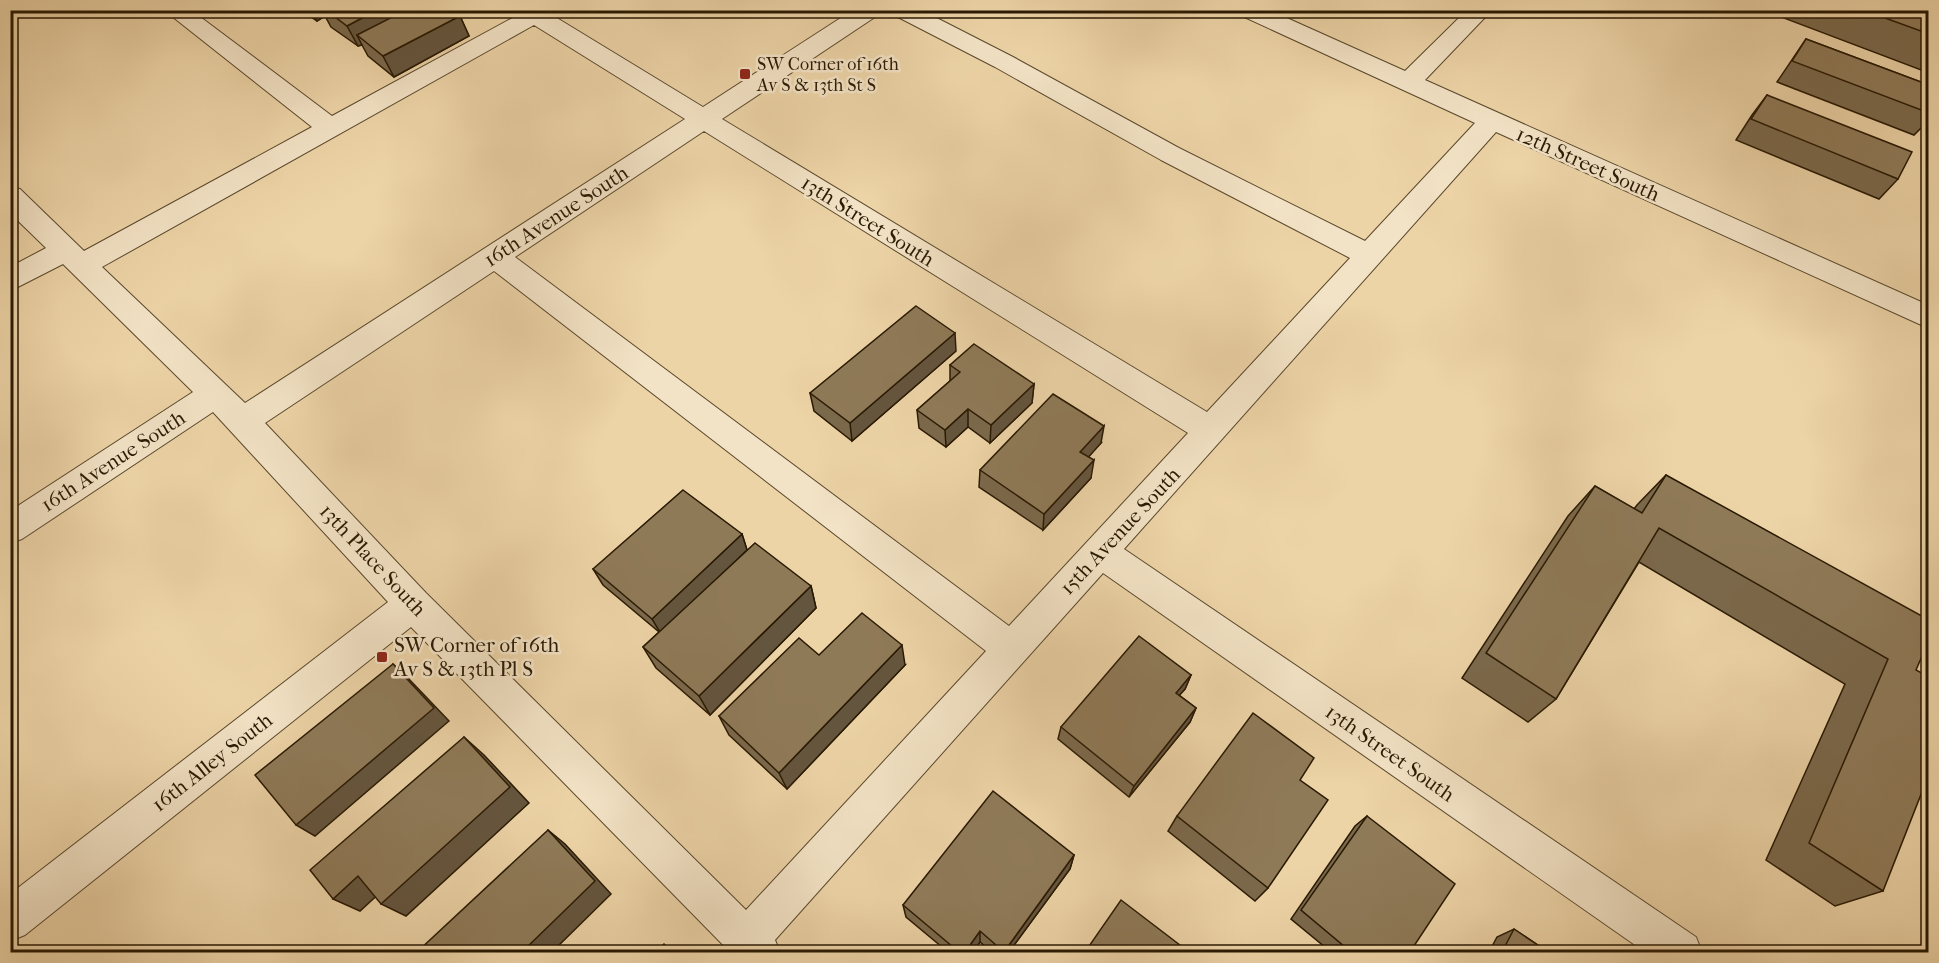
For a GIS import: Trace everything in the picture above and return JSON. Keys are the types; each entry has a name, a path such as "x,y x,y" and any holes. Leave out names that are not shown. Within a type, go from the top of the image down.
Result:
{"street":[{"path":"175,10 330,128"},
{"name":"16th Avenue South","path":"243,422 870,10"},
{"path":"902,10 1004,62 1170,154 1370,256"},
{"name":"12th Street South","path":"1248,10 1929,317"},
{"path":"1408,82 1481,10"},
{"path":"10,280 73,257 330,128 535,12"},
{"name":"13th Street South","path":"535,12 703,119 1211,431"},
{"name":"15th Avenue South","path":"753,946 1011,649 1492,120"},
{"name":"13th Place South","path":"10,196 243,422 413,604 753,946"},
{"path":"495,256 1011,649"},
{"name":"16th Avenue South","path":"10,529 215,394"},
{"name":"13th Street South","path":"1100,552 1681,952"},
{"name":"16th Alley South","path":"10,920 413,604"}],"building":[{"path":"326,10 377,10 347,26"},
{"path":"406,10 452,10 460,16 383,56 357,35"},
{"path":"1863,10 1929,10 1929,34"},
{"path":"1806,39 1929,85 1929,113 1792,61"},
{"path":"1767,95 1912,152 1898,179 1751,119"},
{"path":"916,306 955,333 850,423 810,393"},
{"path":"974,344 1034,384 991,425 968,409 945,430 917,410 960,372 950,365"},
{"path":"1053,394 1104,426 1080,452 1094,460 1044,514 980,470"},
{"path":"1666,475 1929,620 1929,640 1916,670 1929,677 1929,774 1883,891 1809,843 1888,659 1659,528 1556,699 1486,653 1595,486 1642,513"},
{"path":"683,490 742,534 652,619 593,569"},
{"path":"755,543 811,586 699,696 643,647"},
{"path":"862,613 902,645 779,773 719,716 799,638 819,655"},
{"path":"1139,636 1191,675 1176,693 1196,708 1134,786 1061,727"},
{"path":"393,664 434,708 296,825 255,775"},
{"path":"1253,713 1314,758 1300,780 1328,800 1268,888 1177,816"},
{"path":"464,737 510,787 381,904 358,876 333,899 310,870"},
{"path":"993,791 1074,855 1004,952 980,931 965,952 959,952 903,905"},
{"path":"1367,816 1455,884 1410,952 1351,952 1301,910"},
{"path":"548,830 595,881 522,952 417,952"},
{"path":"1121,900 1189,952 1085,952"},
{"path":"1514,929 1548,952 1502,952"},
{"path":"664,944 672,952 656,952"}],"place":[{"name":"SW Corner of 16th Av S & 13th St S","path":"745,74"},
{"name":"SW Corner of 16th Av S & 13th Pl S","path":"382,657"}]}
